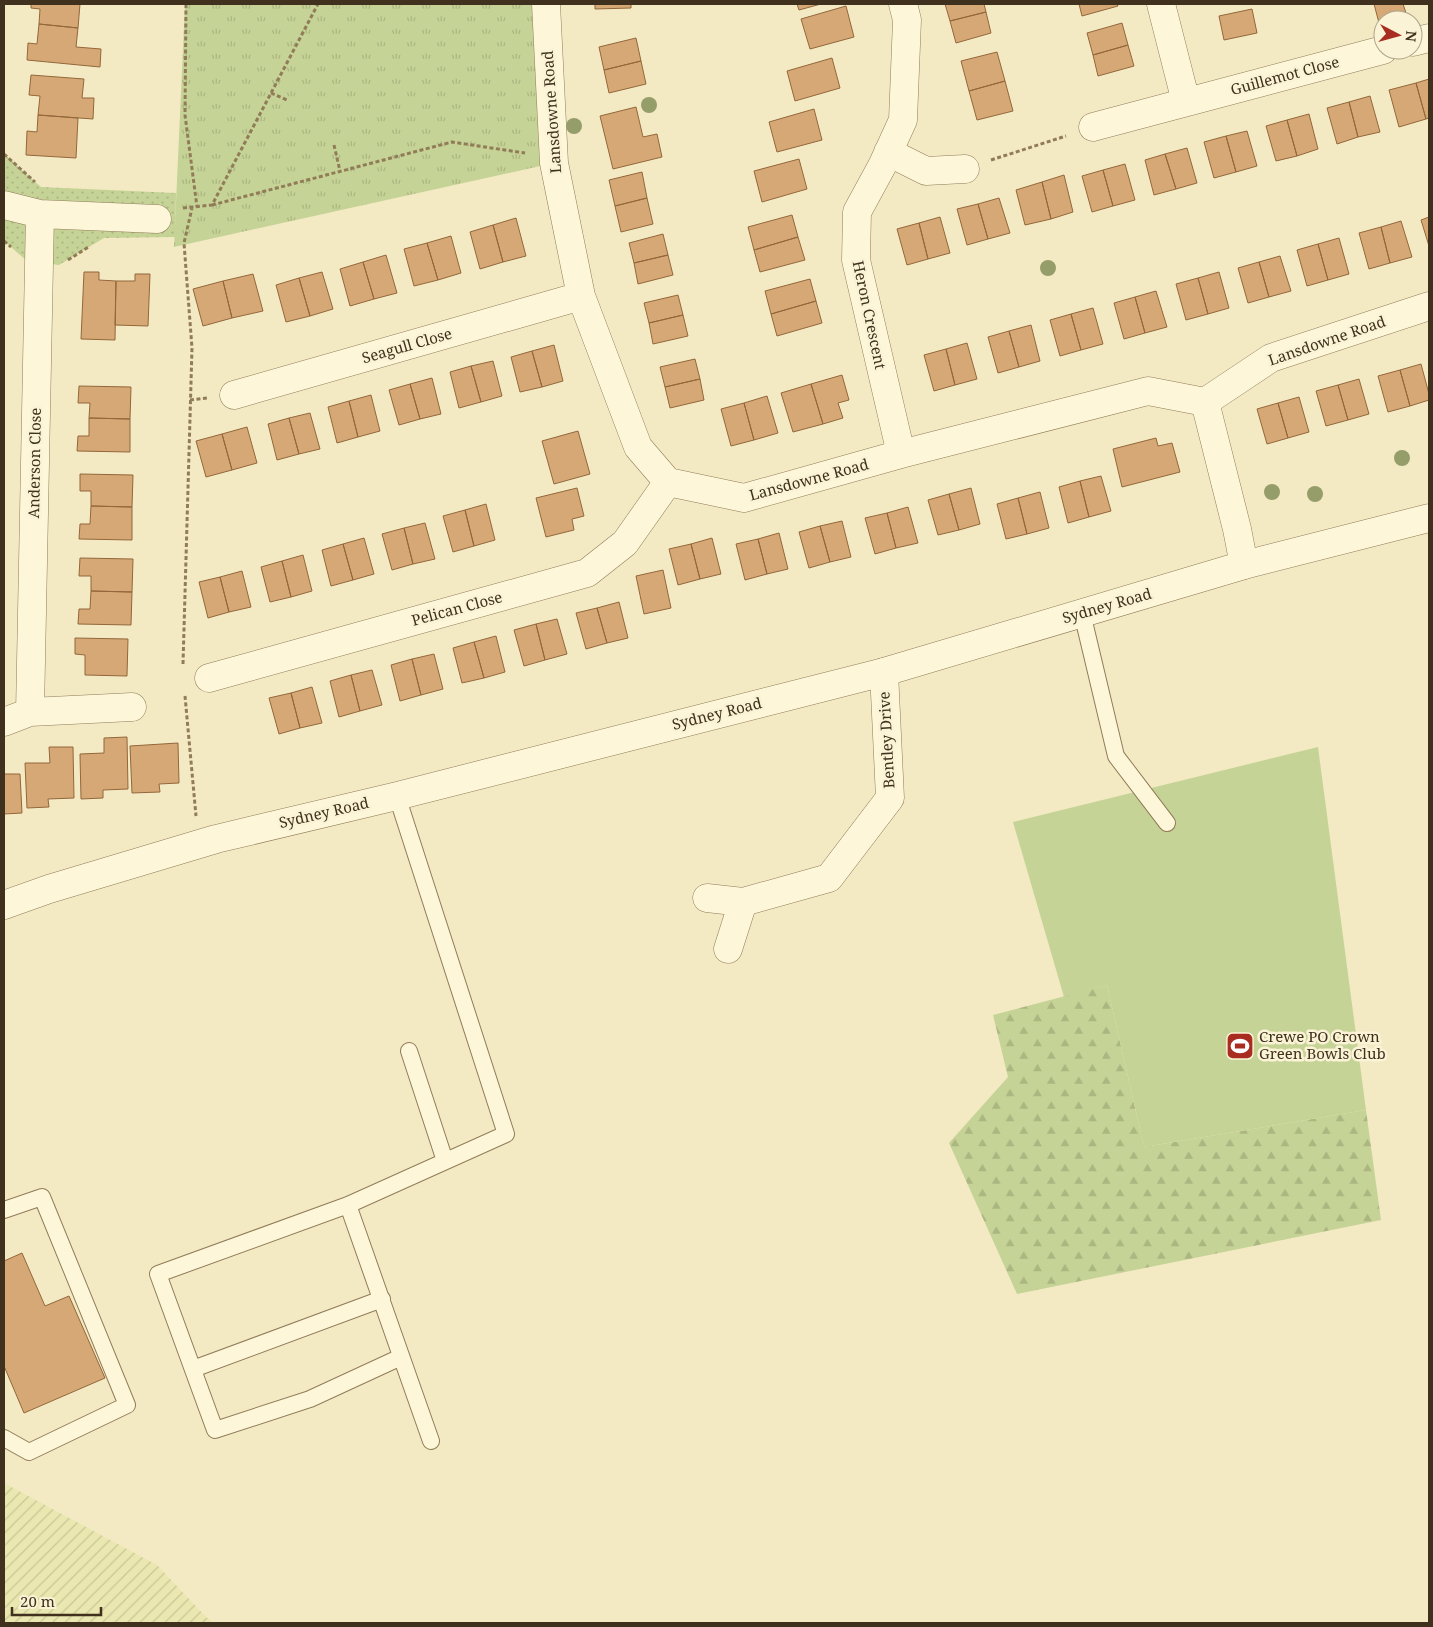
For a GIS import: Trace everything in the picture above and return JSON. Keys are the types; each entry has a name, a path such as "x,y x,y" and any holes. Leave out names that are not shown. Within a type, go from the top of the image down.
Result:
{"street":[{"name":"Lansdowne Road","path":"546,4 553,157 581,296 638,447 668,482 744,498 901,454 1148,391 1205,402 1271,358 1429,306"},
{"name":"Heron Crescent","path":"901,454 856,260 857,212 903,120 907,20 903,4"},
{"path":"1162,4 1186,102"},
{"name":"Guillemot Close","path":"1093,128 1373,53"},
{"path":"888,152 926,171 965,169"},
{"path":"4,205 40,214 158,219"},
{"name":"Anderson Close","path":"30,712 40,214"},
{"name":"Seagull Close","path":"234,395 581,296"},
{"path":"1205,402 1237,529 1244,565"},
{"name":"Pelican Close","path":"209,678 587,573 626,543 668,482"},
{"name":"Sydney Road","path":"4,905 49,888 216,839 397,796 884,672 1244,565 1429,518"},
{"name":"Bentley Drive","path":"707,898 743,902 829,878 890,798 884,672"},
{"path":"4,722 30,712 132,706"},
{"path":"728,949 743,902"}],"lane":[{"path":"1082,613 1116,756 1167,823"},
{"path":"397,796 506,1134 348,1204 158,1274 215,1430 310,1399 401,1357"},
{"path":"409,1051 445,1161"},
{"path":"4,1210 42,1196 127,1405 29,1452 4,1438"},
{"path":"348,1204 431,1442"},
{"path":"193,1369 382,1299"}],"path":[{"path":"186,4 185,116 197,207"},
{"path":"212,205 318,4"},
{"path":"271,93 287,100"},
{"path":"965,169 1093,128"},
{"path":"158,219 175,209 212,205 452,142 553,157"},
{"path":"334,145 340,171"},
{"path":"183,666 192,348 184,243 192,208"},
{"path":"185,691 196,817"}],"shaded area":[{"path":"4,1483 157,1565 206,1617 214,1623 4,1623"}],"green space":[{"path":"185,4 546,4 554,163 174,247"},
{"path":"4,154 41,187 176,193 175,237 104,238 59,265 27,261 4,241"},
{"path":"1318,747 1366,1110 1144,1147 1107,985 1064,997 1013,822"},
{"path":"1107,985 1144,1147 1366,1110 1381,1220 1017,1294 949,1143 1008,1077 993,1015"}],"building":[{"path":"31,4 80,4 78,28 39,24 40,9 31,8"},
{"path":"595,4 631,4 631,8 595,9"},
{"path":"797,4 821,4 799,10"},
{"path":"945,4 984,4 986,12 950,21"},
{"path":"1079,4 1117,4 1118,6 1082,16"},
{"path":"1374,4 1403,4 1405,10 1376,10"},
{"path":"846,6 854,37 810,49 801,19"},
{"path":"1252,9 1257,33 1224,40 1219,16"},
{"path":"986,12 991,33 956,43 950,21"},
{"path":"1122,23 1128,45 1093,55 1087,33"},
{"path":"39,24 78,28 76,47 101,49 100,67 27,60 28,43 37,44"},
{"path":"636,38 641,61 604,70 599,47"},
{"path":"1128,45 1134,66 1098,76 1093,55"},
{"path":"997,52 1005,81 969,91 961,61"},
{"path":"832,58 840,88 795,101 787,71"},
{"path":"641,61 646,84 609,93 604,70"},
{"path":"31,75 84,79 82,98 94,98 93,119 38,115 40,96 29,95"},
{"path":"1429,79 1429,118 1426,119 1416,83"},
{"path":"1005,81 1013,111 977,120 969,91"},
{"path":"1416,83 1426,119 1399,127 1389,90"},
{"path":"1370,96 1380,132 1358,137 1349,102"},
{"path":"1349,102 1358,137 1337,144 1327,108"},
{"path":"636,107 643,137 657,134 662,157 613,169 600,116"},
{"path":"814,109 822,140 777,152 769,122"},
{"path":"1309,114 1318,149 1297,156 1287,120"},
{"path":"38,115 78,118 76,158 26,155 27,131 37,132"},
{"path":"1287,120 1297,156 1276,161 1266,126"},
{"path":"1247,131 1257,166 1236,172 1226,136"},
{"path":"1226,136 1236,172 1214,178 1204,142"},
{"path":"1187,148 1197,183 1176,189 1165,154"},
{"path":"1165,154 1176,189 1154,195 1145,160"},
{"path":"799,159 807,189 762,202 754,171"},
{"path":"1125,164 1135,200 1113,206 1103,170"},
{"path":"1103,170 1113,206 1092,212 1082,176"},
{"path":"642,172 647,198 615,206 609,180"},
{"path":"1064,175 1073,212 1051,219 1042,182"},
{"path":"1042,182 1051,219 1025,225 1016,190"},
{"path":"647,198 653,224 621,232 615,206"},
{"path":"999,198 1010,233 988,239 978,204"},
{"path":"978,204 988,239 967,245 957,209"},
{"path":"792,215 798,237 754,250 748,227"},
{"path":"940,217 950,253 928,259 919,223"},
{"path":"1429,217 1429,246 1421,220"},
{"path":"516,218 526,256 503,262 493,225"},
{"path":"1401,221 1412,257 1390,263 1381,227"},
{"path":"919,223 928,259 907,265 897,229"},
{"path":"493,225 503,262 480,269 470,232"},
{"path":"1381,227 1390,263 1369,269 1359,233"},
{"path":"663,234 668,255 634,263 629,243"},
{"path":"451,236 461,273 438,280 427,243"},
{"path":"798,237 805,260 760,272 754,250"},
{"path":"1339,238 1349,274 1328,280 1318,244"},
{"path":"427,243 438,280 414,286 404,249"},
{"path":"1318,244 1328,280 1307,286 1297,250"},
{"path":"386,255 397,293 374,299 363,262"},
{"path":"668,255 673,275 638,284 634,263"},
{"path":"1280,256 1291,291 1269,297 1259,262"},
{"path":"363,262 374,299 350,306 340,269"},
{"path":"1259,262 1269,297 1248,303 1238,268"},
{"path":"84,272 99,272 99,280 116,281 115,340 81,339"},
{"path":"322,272 333,309 310,316 299,278"},
{"path":"1219,272 1229,308 1208,314 1198,278"},
{"path":"135,274 150,274 148,326 115,325 116,281 135,281"},
{"path":"253,274 263,311 232,318 223,281"},
{"path":"299,278 310,316 286,322 276,285"},
{"path":"1198,278 1208,314 1186,320 1176,284"},
{"path":"810,279 816,301 771,314 765,291"},
{"path":"223,281 232,318 203,326 193,289"},
{"path":"1156,291 1167,327 1145,333 1135,297"},
{"path":"678,295 683,315 649,323 644,303"},
{"path":"1135,297 1145,333 1124,339 1114,303"},
{"path":"816,301 822,323 777,336 771,314"},
{"path":"1093,308 1103,344 1081,350 1071,314"},
{"path":"1071,314 1081,350 1060,356 1050,320"},
{"path":"683,315 688,336 653,344 649,323"},
{"path":"1031,325 1040,361 1019,367 1009,331"},
{"path":"1009,331 1019,367 998,373 988,337"},
{"path":"967,343 977,379 955,385 946,349"},
{"path":"554,345 563,381 542,387 532,351"},
{"path":"946,349 955,385 934,391 924,355"},
{"path":"532,351 542,387 520,392 511,357"},
{"path":"695,359 700,379 665,387 660,367"},
{"path":"493,361 502,396 481,402 471,366"},
{"path":"1421,364 1429,400 1410,406 1400,370"},
{"path":"471,366 481,402 459,408 450,372"},
{"path":"1400,370 1410,406 1388,412 1378,376"},
{"path":"842,375 849,400 838,403 843,418 823,424 811,384"},
{"path":"432,378 441,414 420,419 410,384"},
{"path":"700,379 704,400 670,408 665,387"},
{"path":"1359,379 1369,414 1348,420 1338,385"},
{"path":"410,384 420,419 399,425 389,390"},
{"path":"811,384 823,424 793,432 781,393"},
{"path":"1338,385 1348,420 1326,426 1316,391"},
{"path":"79,386 131,387 130,419 89,418 90,403 78,403"},
{"path":"371,395 380,431 358,437 349,401"},
{"path":"767,396 778,433 754,440 744,403"},
{"path":"1299,397 1309,432 1288,438 1278,403"},
{"path":"349,401 358,437 337,443 328,407"},
{"path":"744,403 754,440 731,446 721,409"},
{"path":"1278,403 1288,438 1267,444 1257,409"},
{"path":"310,413 320,449 299,454 289,418"},
{"path":"89,418 130,419 130,452 77,451 78,436 89,436"},
{"path":"289,418 299,454 277,460 268,424"},
{"path":"247,427 257,463 232,470 222,434"},
{"path":"578,431 590,474 554,484 542,441"},
{"path":"222,434 232,470 206,477 196,441"},
{"path":"1156,438 1158,446 1172,443 1180,472 1122,487 1113,449"},
{"path":"80,474 133,475 132,507 91,506 91,491 80,491"},
{"path":"1101,476 1111,511 1089,517 1080,481"},
{"path":"1080,481 1089,517 1068,523 1059,487"},
{"path":"577,488 584,516 572,519 574,530 546,537 536,498"},
{"path":"971,488 980,524 959,530 949,494"},
{"path":"1040,492 1049,528 1027,534 1018,498"},
{"path":"949,494 959,530 938,535 928,500"},
{"path":"1018,498 1027,534 1006,539 997,504"},
{"path":"486,504 495,540 474,546 465,510"},
{"path":"91,506 132,507 132,540 79,539 80,524 90,524"},
{"path":"908,507 918,543 896,548 887,513"},
{"path":"465,510 474,546 453,552 443,516"},
{"path":"887,513 896,548 875,554 865,518"},
{"path":"842,521 851,557 830,562 820,526"},
{"path":"425,523 435,559 413,564 404,528"},
{"path":"820,526 830,562 809,568 799,532"},
{"path":"404,528 413,564 392,570 382,534"},
{"path":"779,533 788,569 767,574 758,539"},
{"path":"364,538 374,574 353,580 343,544"},
{"path":"712,538 721,574 700,579 691,544"},
{"path":"758,539 767,574 745,580 736,544"},
{"path":"343,544 353,580 331,586 322,550"},
{"path":"691,544 700,579 678,585 669,549"},
{"path":"303,555 312,591 291,597 282,561"},
{"path":"80,558 133,559 132,592 91,591 91,576 79,576"},
{"path":"282,561 291,597 270,602 261,567"},
{"path":"663,570 671,608 644,614 636,576"},
{"path":"242,571 251,607 229,612 220,577"},
{"path":"220,577 229,612 208,618 199,582"},
{"path":"91,591 132,592 131,625 78,624 79,609 90,609"},
{"path":"619,602 628,638 607,643 597,608"},
{"path":"597,608 607,643 586,649 576,613"},
{"path":"557,619 567,654 545,660 536,624"},
{"path":"536,624 545,660 524,666 514,630"},
{"path":"496,636 505,672 484,678 474,642"},
{"path":"75,638 128,639 127,676 85,675 85,655 75,654"},
{"path":"474,642 484,678 462,683 453,648"},
{"path":"434,654 443,689 421,695 412,659"},
{"path":"412,659 421,695 400,701 391,665"},
{"path":"372,670 382,705 360,711 351,675"},
{"path":"351,675 360,711 339,717 330,681"},
{"path":"312,687 322,723 300,728 291,693"},
{"path":"291,693 300,728 279,734 269,698"},
{"path":"127,737 128,789 103,790 103,798 81,799 80,754 104,753 104,738"},
{"path":"178,743 179,783 159,784 160,792 132,793 130,746"},
{"path":"49,747 73,747 74,798 48,799 49,807 27,808 25,763 50,763"},
{"path":"4,774 20,774 22,813 4,814"},
{"path":"22,1253 45,1306 69,1296 105,1378 24,1413 4,1366 4,1261"}],"place":[{"name":"Crewe PO Crown Green Bowls Club","path":"1240,1046"}]}
